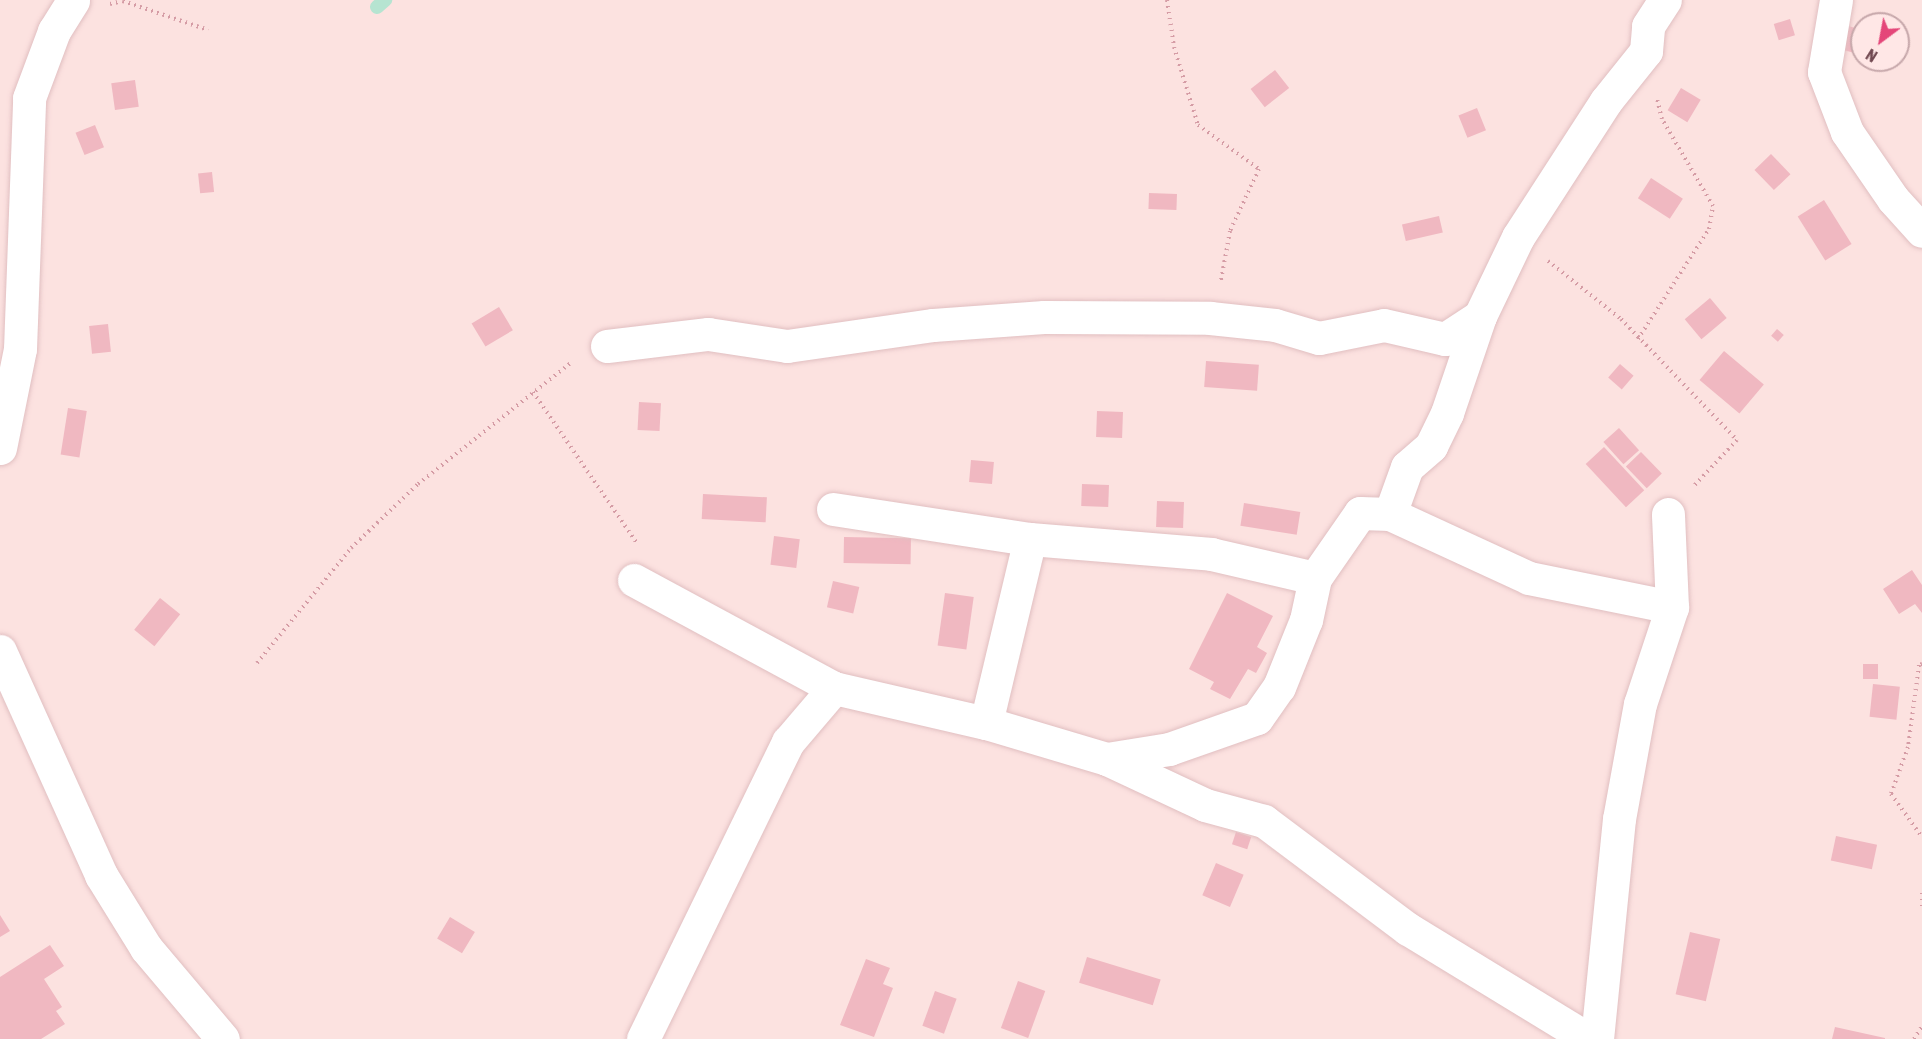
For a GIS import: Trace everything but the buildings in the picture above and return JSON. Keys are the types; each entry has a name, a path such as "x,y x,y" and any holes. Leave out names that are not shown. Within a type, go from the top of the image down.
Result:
{"street":[{"path":"1390,514 1407,467 1431,446 1447,413 1480,316 1518,237 1606,101 1646,51 1648,26 1665,0"},
{"path":"1836,0 1824,72 1847,132 1893,199 1922,231"},
{"path":"0,448 20,349 29,98 54,31 69,6"},
{"path":"608,346 708,334 787,346 933,325 1044,317 1210,318 1275,325 1319,338 1384,325 1445,339 1480,316"},
{"path":"833,509 1030,539 1211,554 1315,578"},
{"path":"1107,759 1169,749 1257,718 1279,687 1306,620 1315,578 1360,513 1390,514 1529,578 1672,607"},
{"path":"1597,1039 1619,819 1640,704 1672,607 1668,514"},
{"path":"986,723 1030,539"},
{"path":"634,580 834,688 986,723 1107,759 1205,806 1264,821 1408,929 1588,1039"},
{"path":"0,651 101,875 159,966 224,1039"},
{"path":"642,1039 788,742 834,688"}],"path":[{"path":"1167,0 1174,47 1198,125 1259,169 1230,231 1210,318"},
{"path":"69,6 123,1 208,30"},
{"path":"1638,339 1709,229 1713,206 1662,119 1646,51"},
{"path":"1518,237 1621,319 1737,440 1668,514"},
{"path":"257,663 351,548 418,484 583,355 608,346"},
{"path":"533,392 640,549 634,580"},
{"path":"1922,664 1908,747 1891,794 1922,837"},
{"path":"1922,893 1922,906"},
{"path":"1914,1039 1922,1026"}],"waterway":[{"path":"377,7 385,0"}]}
